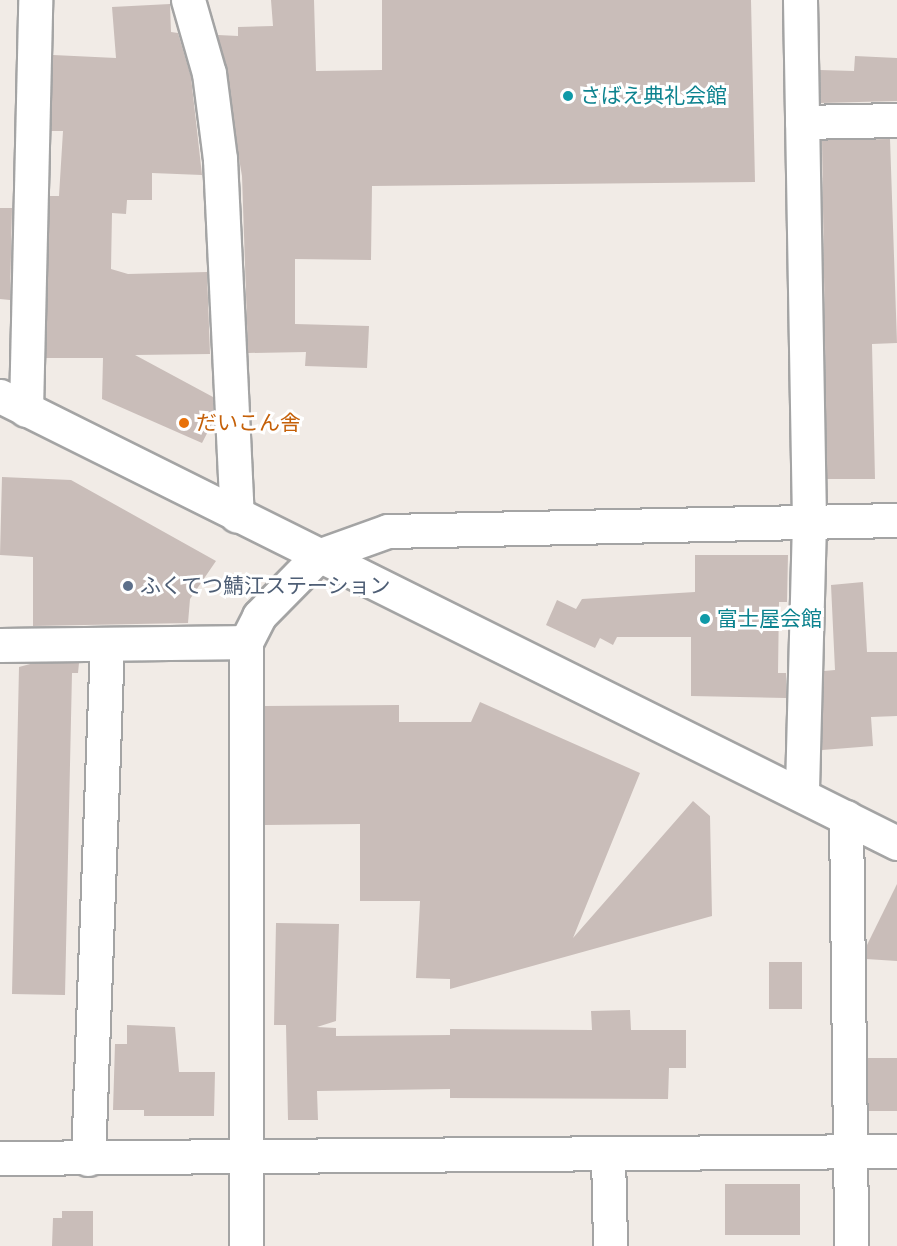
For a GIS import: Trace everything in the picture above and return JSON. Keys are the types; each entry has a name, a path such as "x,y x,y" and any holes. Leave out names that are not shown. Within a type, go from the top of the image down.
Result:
{"street":[{"path":"35,0 13,403 897,843"},
{"path":"188,0 209,73 220,159 237,516"},
{"path":"800,0 809,522 802,795"},
{"path":"802,122 897,120"},
{"path":"246,1246 246,642 260,616 318,556 388,531 897,520"},
{"path":"0,645 246,642"},
{"path":"88,1159 106,644"},
{"path":"846,817 851,1246"},
{"path":"0,1158 246,1159 897,1151"},
{"path":"608,1155 610,1246"}],"building":[{"name":"さばえ典礼会館","path":"271,0 314,0 316,71 382,70 382,0 751,0 755,182 372,186 371,260 295,259 295,324 369,326 367,368 305,366 306,352 248,353 242,176 218,35 238,36 238,27 273,26"},
{"path":"170,4 171,32 178,33 191,77 202,175 152,173 152,200 127,200 126,214 112,213 111,269 128,274 207,272 210,354 135,355 213,397 214,420 202,443 102,399 103,358 46,358 49,196 59,196 63,131 51,131 53,55 116,58 112,7"},
{"path":"855,56 897,58 897,101 821,103 820,70 854,71"},
{"path":"890,139 897,343 872,344 875,479 827,479 822,140"},
{"path":"0,208 12,208 10,300 0,299"},
{"path":"2,477 71,480 216,561 190,599 188,623 33,626 33,557 0,555"},
{"name":"富士屋会館","path":"695,555 788,555 787,602 779,602 778,673 786,673 786,698 691,696 691,637 617,637 613,645 600,638 595,648 546,625 557,600 576,609 582,599 695,592"},
{"path":"863,582 867,652 897,652 897,716 871,717 873,746 822,750 824,671 835,670 831,585"},
{"path":"34,663 79,663 78,673 72,673 65,995 12,994 19,667"},
{"path":"480,702 640,773 573,938 693,801 710,816 712,916 450,989 450,979 416,978 420,901 360,901 360,824 265,825 265,706 399,705 399,722 471,722"},
{"path":"897,884 897,961 866,959 866,947"},
{"path":"276,923 339,924 336,1021 317,1027 336,1028 336,1036 450,1035 450,1029 592,1030 591,1011 630,1010 631,1030 686,1030 686,1068 669,1068 668,1099 450,1098 450,1089 317,1091 318,1120 288,1120 286,1025 274,1025"},
{"path":"769,962 802,962 802,1009 769,1009"},
{"path":"127,1025 175,1027 179,1072 215,1072 214,1116 144,1116 144,1110 113,1110 115,1044 127,1044"},
{"path":"868,1058 897,1058 897,1111 868,1111"},
{"path":"725,1184 800,1184 800,1235 725,1235"},
{"path":"62,1211 93,1211 93,1246 52,1246 53,1218 62,1218"}],"place":[{"name":"さばえ典礼会館","path":"568,96"},
{"name":"だいこん舎","path":"184,423"},
{"name":"ふくてつ鯖江ステーション","path":"128,586"},
{"name":"富士屋会館","path":"705,619"}]}
